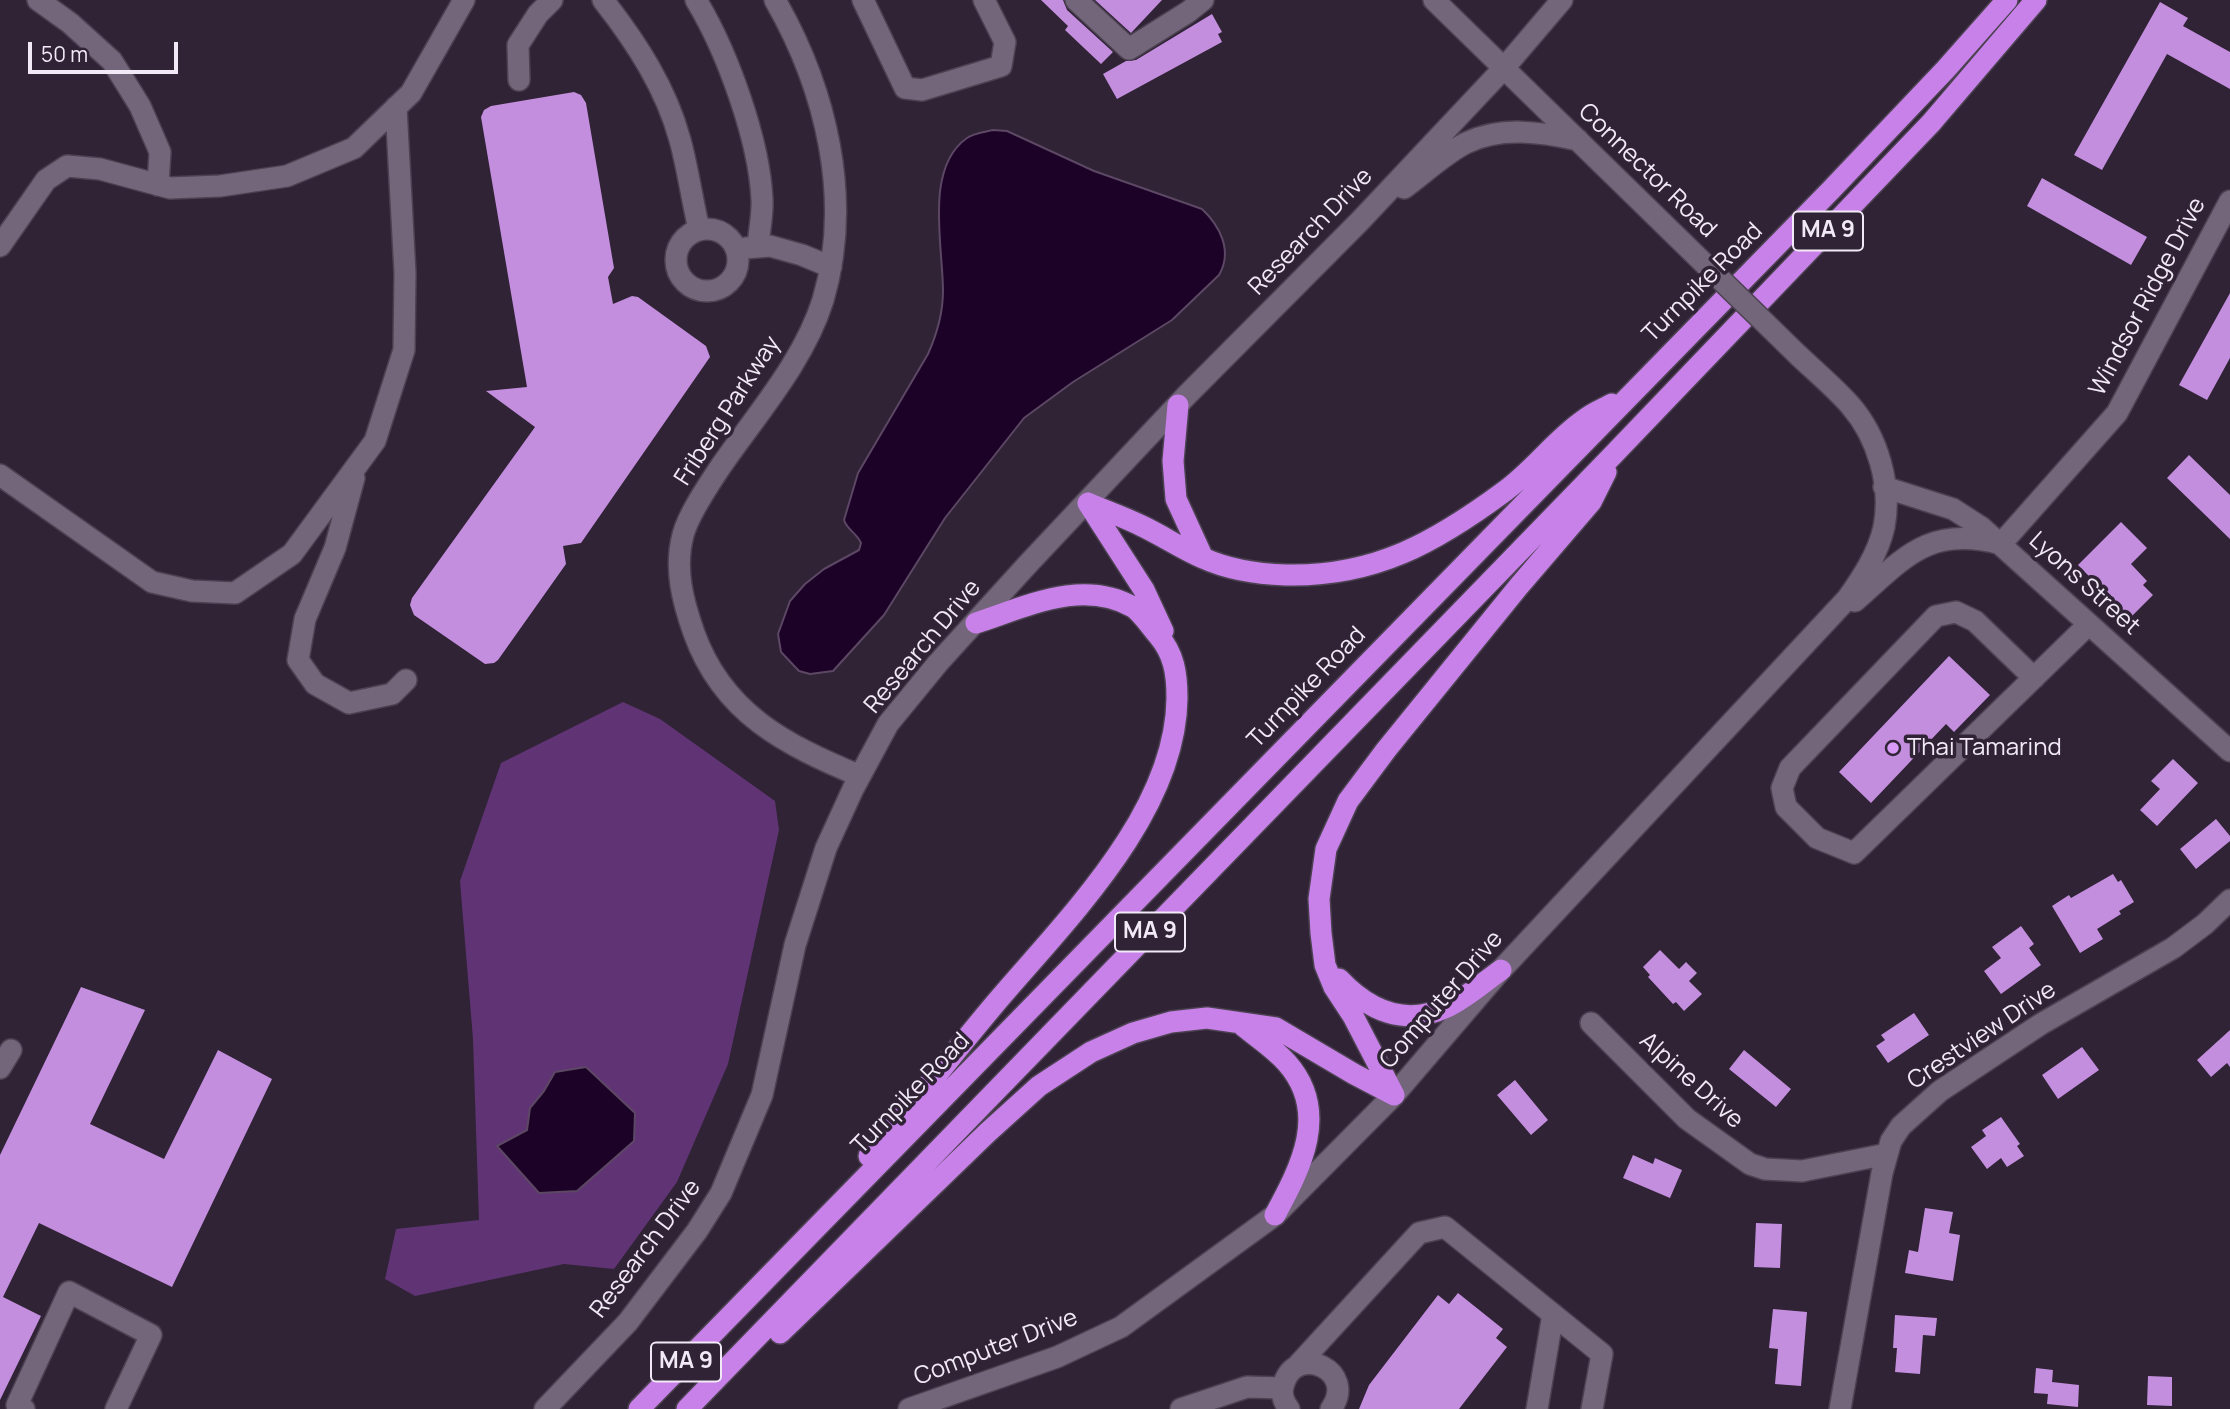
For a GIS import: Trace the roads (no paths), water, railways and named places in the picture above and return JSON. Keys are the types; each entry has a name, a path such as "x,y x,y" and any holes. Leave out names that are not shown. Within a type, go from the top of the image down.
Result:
{"highway":[{"name":"Turnpike Road","path":"639,1409 1840,180 1946,69 2007,0"},
{"name":"MA 9","path":"687,1409 1613,455 1931,123 2036,0"},
{"path":"1088,503 1141,525 1203,558 1246,571 1306,576 1347,572 1387,561 1430,541 1484,507 1520,480 1584,420 1632,393"},
{"path":"1178,405 1173,461 1176,499 1203,558"},
{"path":"1394,1095 1334,987 1325,965 1319,899 1326,849 1348,801 1394,740 1591,502 1613,455"},
{"path":"732,1315 904,1115 1097,882 1133,832 1156,788 1172,747 1177,707 1177,675 1159,619 1144,590 1088,503"},
{"path":"976,623 1068,594 1102,594 1135,608 1169,648"},
{"path":"1325,965 1362,1002 1405,1017 1447,1007 1501,970"},
{"path":"700,1409 987,1133 1039,1086 1091,1052 1133,1033 1171,1022 1207,1018 1276,1028 1394,1095"},
{"path":"1239,1023 1286,1063 1297,1077 1308,1108 1307,1144 1298,1171 1275,1215"}],"street":[{"path":"38,0 70,23 112,61 140,106 160,152 158,185"},
{"path":"0,246 46,180 66,166 100,169 170,188 220,186 287,176 354,148 411,93 464,0"},
{"path":"519,80 518,46 538,14 552,0"},
{"path":"603,0 658,81 680,139 699,229"},
{"path":"696,0 730,68 752,142 762,199 747,248 734,278 723,289 708,292 693,289 681,279 676,265 677,250 685,237 699,229 714,229 747,248 770,246 831,267"},
{"name":"Friberg Parkway","path":"775,0 802,56 832,156 835,211 831,267 822,303 802,346 706,488 683,534 679,573 684,604 698,644 714,677 741,708 769,730 811,756 860,776"},
{"path":"863,0 905,88 922,90 1001,66 1006,42 984,0"},
{"path":"1076,0 1129,49 1203,0"},
{"name":"Connector Road","path":"1434,0 1851,407 1866,427 1876,449 1884,486"},
{"name":"Research Drive","path":"545,1409 628,1322 697,1231 721,1193 762,1095 795,945 826,848 888,724 938,663 1178,405 1360,221 1504,68 1562,0"},
{"path":"0,475 152,582 192,591 235,593 292,554 375,441 404,350 405,273 396,107"},
{"path":"1360,221 1466,143 1505,131 1548,133 1578,140"},
{"name":"Windsor Ridge Drive","path":"2001,544 2117,413 2230,201"},
{"path":"357,466 335,548 305,619 298,660 315,684 349,703 392,694 406,680"},
{"name":"Lyons Street","path":"1884,486 1953,509 1982,527 2230,751"},
{"name":"Computer Drive","path":"922,1407 1057,1357 1121,1327 1275,1215 1394,1095 1501,970 1847,599 1870,564 1883,528 1886,507 1884,486"},
{"path":"1815,636 1917,549 1948,539 1980,539 2001,544"},
{"path":"2034,678 1975,621 1956,612 1936,616 1790,768 1782,788 1786,807 1817,838 1854,853 2034,678 2089,624"},
{"name":"Crestview Drive","path":"1840,1409 1887,1154 1891,1141 1901,1126 1940,1091 2041,1024 2174,948 2230,900"},
{"name":"Alpine Drive","path":"1591,1023 1687,1119 1750,1164 1765,1169 1802,1171 1887,1154"},
{"path":"1289,1409 1283,1401 1282,1388 1287,1375 1419,1233 1445,1227 1602,1354 1592,1409"},
{"path":"24,1409 17,1405 69,1292 151,1335 116,1409"},
{"path":"1537,1409 1553,1314"},
{"path":"1297,1366 1310,1363 1323,1366 1333,1375 1338,1388 1336,1401 1331,1409"},
{"path":"1181,1409 1247,1387 1282,1388"}],"place":[{"name":"Thai Tamarind","path":"1893,748"}]}
